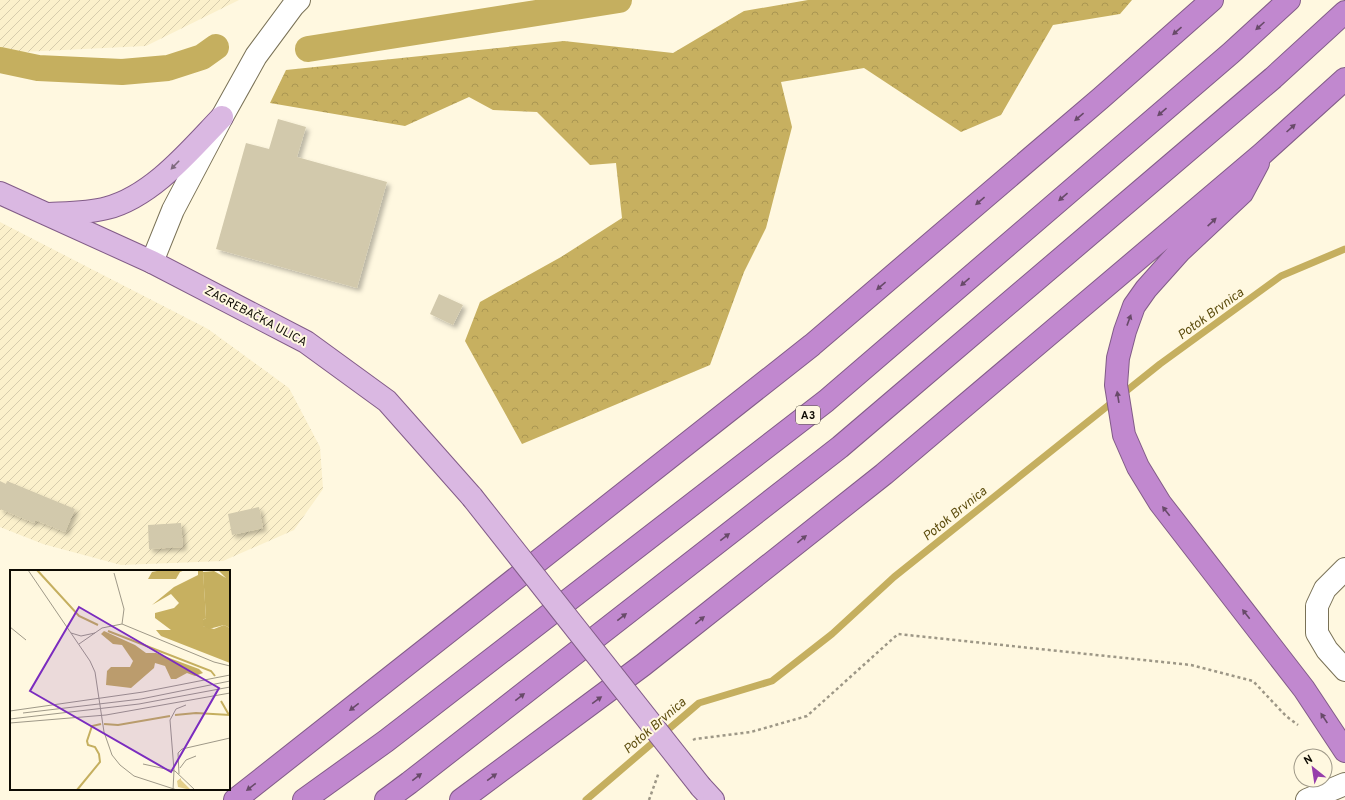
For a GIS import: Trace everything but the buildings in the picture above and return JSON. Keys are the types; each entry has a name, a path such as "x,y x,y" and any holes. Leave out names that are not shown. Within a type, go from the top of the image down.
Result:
{"highway":[{"path":"235,800 812,345 1101,98 1212,0"},
{"name":"A3","path":"304,800 386,741 826,401 1231,53 1288,0"},
{"path":"386,800 840,447 1273,78 1345,12"},
{"path":"461,800 644,665 884,474 1262,154 1345,79"},
{"path":"1262,154 1242,193 1180,251 1146,288 1134,306 1125,331 1118,358 1116,385 1124,435 1138,467 1160,502 1304,689 1345,751"}],"main road":[{"path":"45,214 109,208 135,196 168,172 222,116"},
{"name":"ZAGREBAČKA ULICA","path":"0,193 152,262 306,342 387,401 472,497 707,794"}],"street":[{"path":"152,262 173,210 222,116 256,56 299,0"},
{"path":"1345,569 1325,589 1317,606 1317,632 1327,650 1345,670"},
{"path":"1307,800 1345,784"}],"path":[{"path":"689,744 695,739 751,732 807,716 898,634 1191,665 1252,681 1286,716 1304,730"},
{"path":"649,800 661,768"}],"shaded area":[{"path":"0,0 239,0 146,46 0,53"},
{"path":"0,222 208,329 289,388 320,447 323,489 294,530 223,561 121,565 43,544 0,527"}],"green space":[{"path":"808,0 1132,0 1120,14 1053,25 1001,115 961,132 864,68 781,82 792,127 766,228 744,272 710,365 522,444 465,341 480,302 561,257 622,218 616,163 590,165 537,112 493,110 469,97 405,126 270,103 286,70 564,41 673,53 744,11"}],"waterway":[{"path":"308,49 619,0"},
{"path":"0,60 38,68 122,72 168,68 202,57 216,47"},
{"name":"Potok Brvnica","path":"586,800 699,703 772,681 832,634 894,577 1160,364 1281,276 1345,249"}]}
